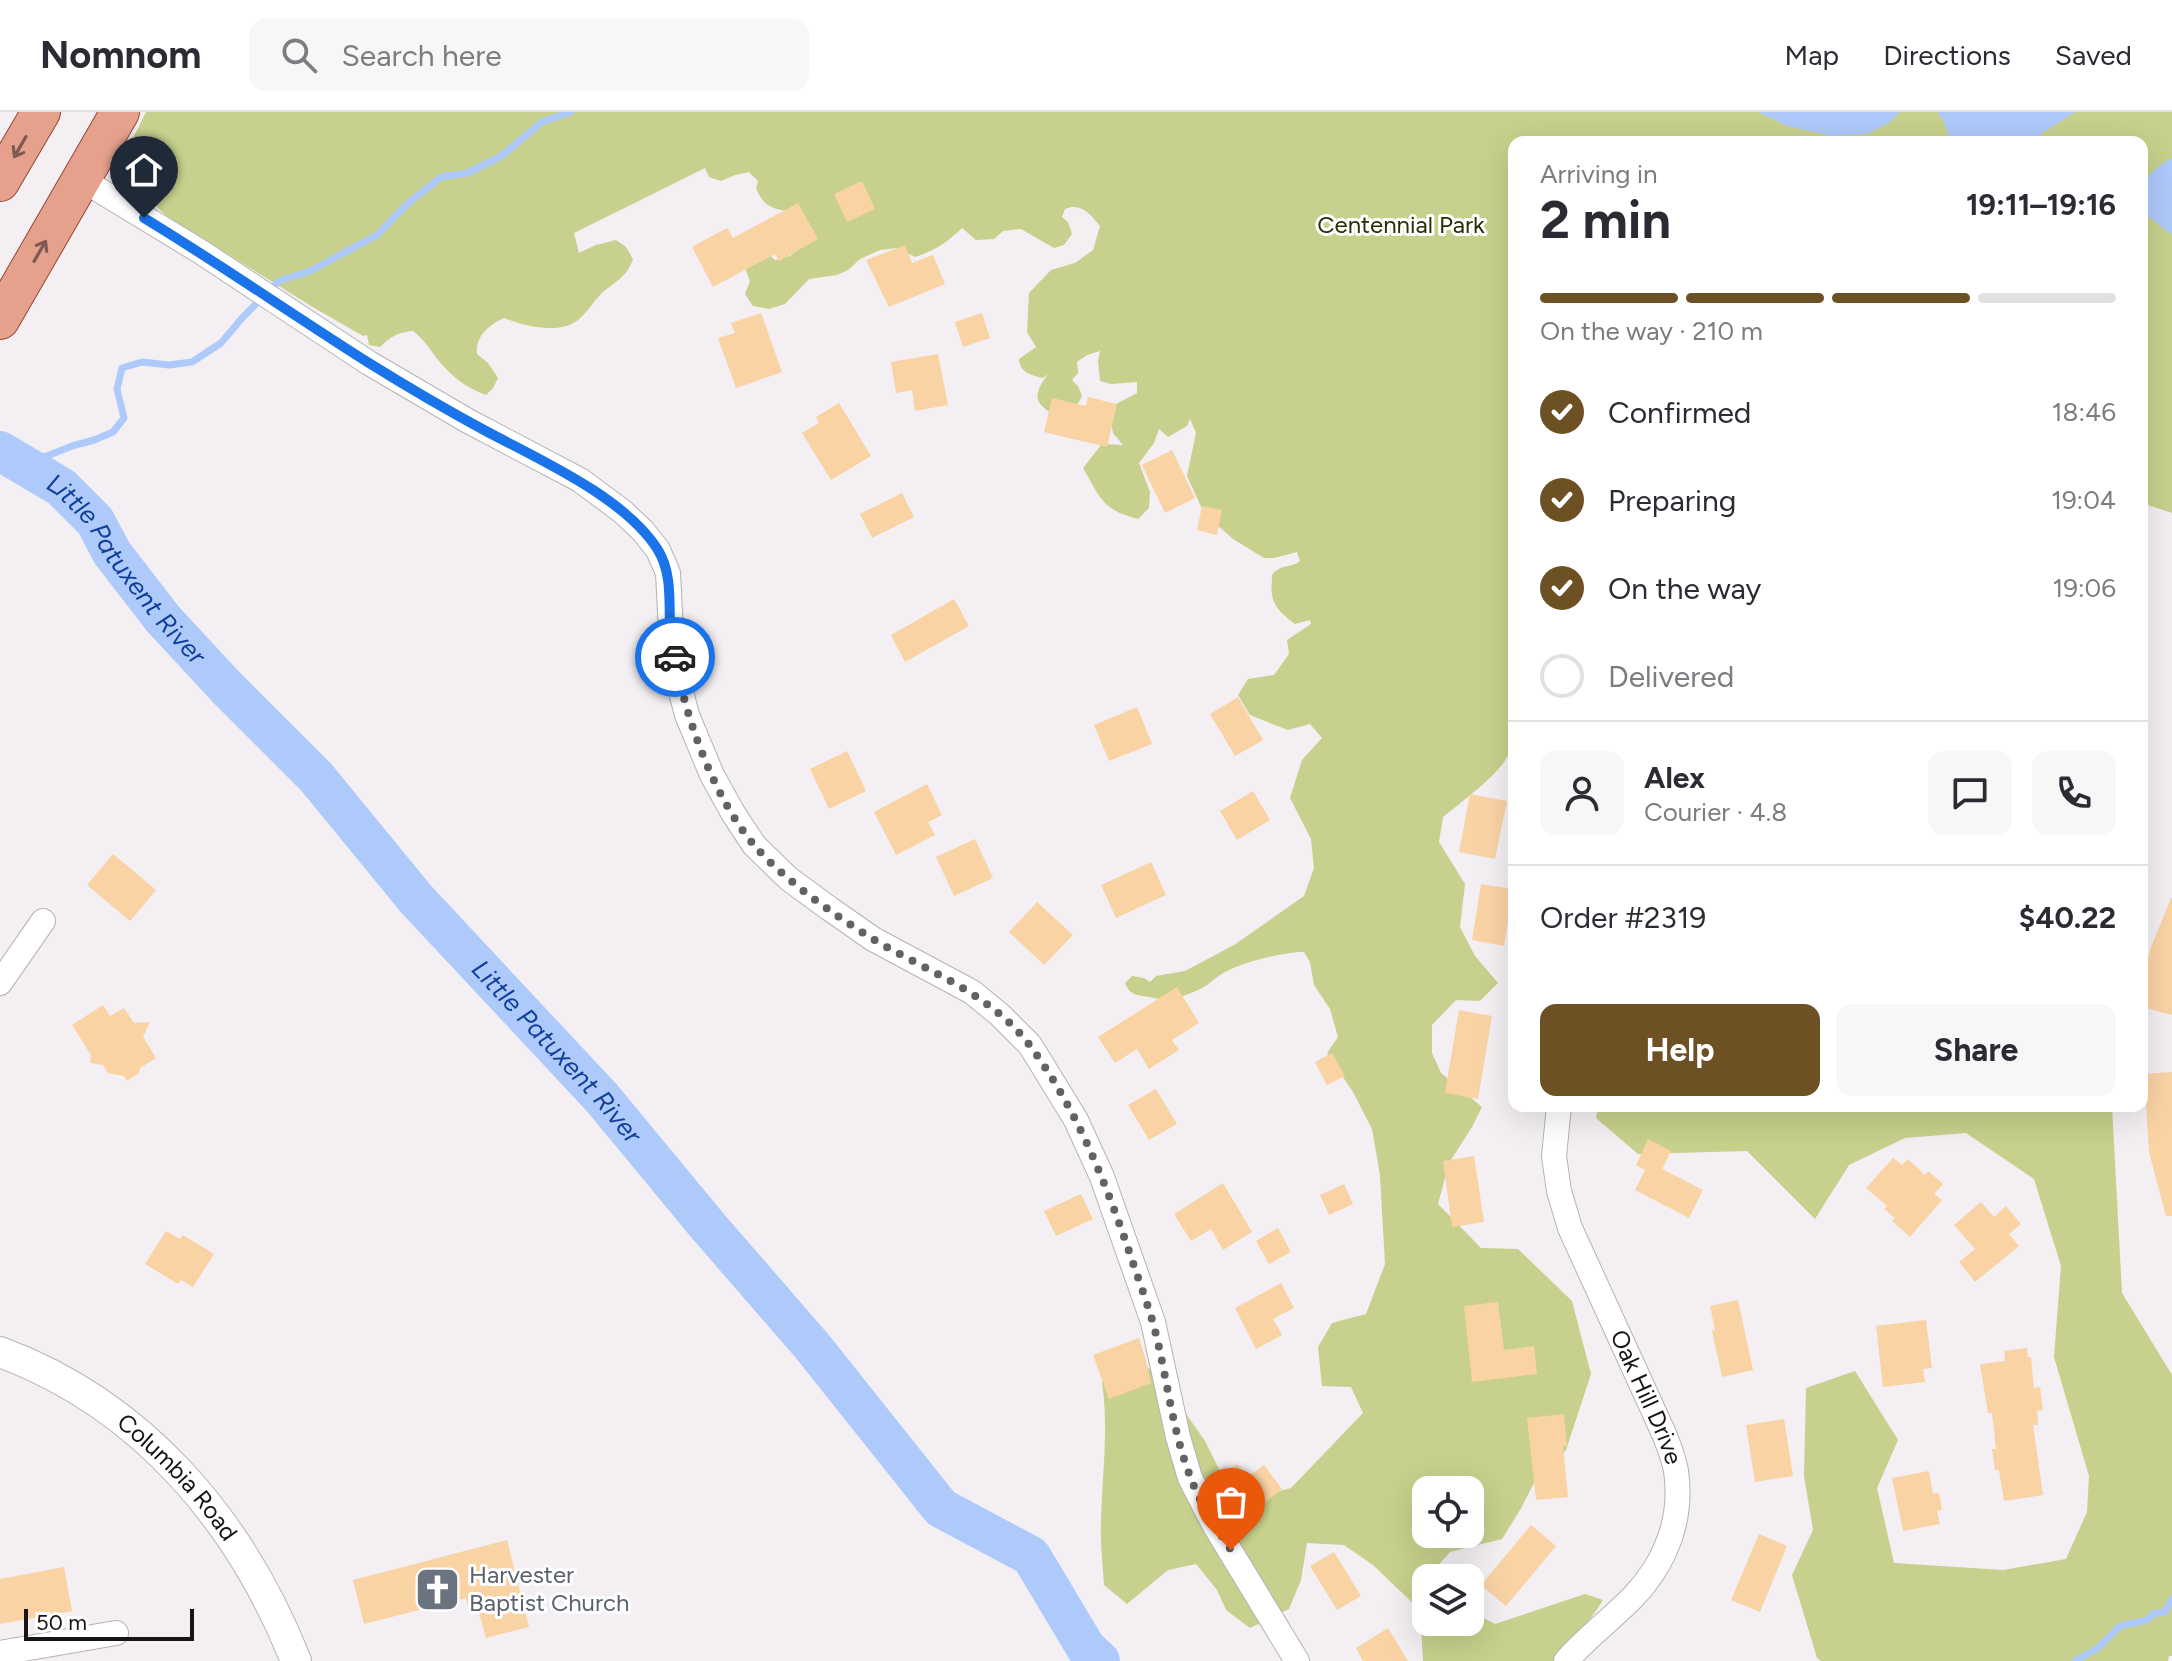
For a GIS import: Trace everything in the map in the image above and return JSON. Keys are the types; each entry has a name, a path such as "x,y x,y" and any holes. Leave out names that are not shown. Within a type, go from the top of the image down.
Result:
{"main road":[{"path":"0,182 41,112"},
{"path":"0,320 120,112"}],"street":[{"path":"81,179 369,363 580,480 643,531 658,550 668,573 671,632 687,715 715,780 754,845 789,879 873,939 972,992 1000,1015 1030,1045 1076,1120 1102,1177 1153,1322 1190,1478 1215,1526 1297,1661"},
{"path":"0,983 43,921"},
{"name":"Oak Hill Drive","path":"1558,1112 1554,1156 1559,1191 1665,1436 1676,1469 1679,1505 1672,1536 1657,1568 1633,1596 1584,1640 1566,1661"},
{"name":"Columbia Road","path":"0,1352 57,1378 106,1409 140,1434 177,1468 244,1554 263,1587 296,1661"},
{"path":"0,1653 116,1633"}],"green space":[{"name":"Centennial Park","path":"146,112 2172,112 2172,513 2148,505 2148,136 1508,136 1508,753 1504,762 1479,788 1443,817 1439,842 1465,884 1460,927 1475,956 1498,983 1480,1001 1456,1000 1432,1025 1432,1053 1441,1073 1482,1107 1449,1163 1438,1204 1481,1248 1518,1249 1572,1301 1591,1374 1566,1450 1533,1485 1502,1539 1484,1544 1484,1476 1412,1476 1412,1548 1466,1548 1450,1552 1440,1564 1412,1564 1412,1602 1373,1565 1344,1545 1307,1543 1301,1580 1289,1609 1250,1628 1226,1610 1217,1590 1196,1564 1168,1570 1127,1604 1104,1585 1101,1531 1105,1435 1102,1382 1127,1355 1158,1374 1205,1441 1225,1481 1249,1499 1291,1488 1363,1413 1351,1387 1322,1386 1318,1347 1332,1323 1366,1314 1385,1264 1380,1175 1372,1129 1353,1092 1327,1053 1338,1037 1330,1009 1314,985 1310,962 1304,952 1242,965 1204,987 1177,997 1163,999 1138,995 1132,993 1125,983 1132,976 1150,982 1156,976 1185,971 1234,945 1304,896 1314,868 1311,839 1290,798 1302,760 1322,738 1310,724 1288,730 1250,715 1238,695 1248,679 1274,675 1289,654 1287,640 1311,624 1310,620 1295,624 1280,611 1272,595 1273,574 1300,561 1297,552 1264,558 1233,539 1204,513 1187,476 1196,433 1190,419 1187,426 1168,437 1159,429 1154,443 1139,463 1150,492 1149,508 1138,519 1109,507 1083,468 1102,444 1123,445 1113,433 1110,416 1116,404 1137,393 1137,382 1111,384 1100,381 1100,351 1087,355 1077,362 1078,373 1072,380 1082,396 1074,411 1060,418 1045,409 1038,400 1039,389 1048,374 1043,378 1030,374 1020,364 1019,359 1036,347 1027,332 1029,293 1051,270 1075,263 1093,250 1100,226 1080,208 1065,209 1062,217 1068,222 1072,234 1064,245 1054,248 1021,229 1003,231 994,239 976,240 962,228 940,246 915,257 897,248 880,250 837,275 809,279 785,304 769,309 753,306 745,294 750,281 745,268 766,252 775,260 790,256 800,246 791,211 779,210 765,203 756,188 758,181 749,172 721,181 709,177 705,168 574,233 579,253 616,240 626,247 633,259 631,265 582,317 570,325 541,328 504,318 488,328 478,342 477,354 498,378 486,395 455,377 413,331 395,335 380,347 369,345 367,335 363,336 311,306 165,215 131,180 125,154"},
{"path":"1597,1112 2112,1112 2122,1293 2172,1375 2172,1656 2168,1661 1821,1661 1817,1658 1792,1575 1813,1530 1804,1476 1806,1388 1855,1371 1898,1440 1877,1488 1894,1563 2003,1570 2066,1559 2087,1512 2089,1476 2054,1357 2061,1266 2034,1179 1966,1133 1905,1138 1849,1165 1815,1219 1747,1151 1638,1154 1596,1118"},
{"path":"1585,1594 1603,1600 1556,1661 1423,1661 1422,1636 1484,1636 1484,1618 1495,1624"}],"water":[{"path":"1758,112 1900,112 1889,123 1867,134 1832,136 1787,126"},
{"path":"1937,112 2075,112 2038,136 1949,136"},
{"path":"2172,158 2172,235 2148,216 2148,178"}],"building":[{"path":"862,181 875,209 847,222 834,194"},
{"path":"798,203 818,239 779,261 775,254 713,287 692,247 727,228 733,238"},
{"path":"905,245 912,263 933,255 945,284 889,307 866,260"},
{"path":"761,313 782,372 736,388 718,338 735,333 731,323"},
{"path":"982,313 990,338 963,347 955,322"},
{"path":"938,354 948,405 915,411 912,390 896,393 891,362"},
{"path":"1088,397 1117,404 1107,447 1044,432 1052,398 1086,406"},
{"path":"839,403 871,456 831,480 802,433 819,423 816,417"},
{"path":"1172,450 1195,498 1165,513 1142,465"},
{"path":"902,493 914,517 872,538 860,514"},
{"path":"1202,506 1222,510 1217,535 1197,530"},
{"path":"954,599 969,626 905,662 891,635"},
{"path":"1238,697 1263,740 1235,756 1210,714"},
{"path":"1137,707 1152,744 1109,761 1094,725"},
{"path":"847,751 866,791 829,809 810,769"},
{"path":"927,784 942,815 928,822 935,835 896,855 874,812"},
{"path":"1253,791 1270,820 1237,840 1220,811"},
{"path":"1470,794 1507,801 1495,859 1459,852"},
{"path":"975,839 993,878 954,896 936,857"},
{"path":"113,854 156,890 130,921 87,885"},
{"path":"1151,862 1166,895 1116,918 1101,885"},
{"path":"1481,884 1508,888 1504,946 1472,940"},
{"path":"2172,898 2172,1015 2148,1009 2148,958"},
{"path":"1037,902 1073,935 1044,965 1009,932"},
{"path":"1177,987 1199,1023 1172,1040 1179,1050 1149,1069 1137,1049 1115,1063 1098,1037"},
{"path":"103,1005 110,1016 124,1008 134,1023 150,1022 143,1037 156,1058 127,1081 124,1076 108,1073 103,1065 90,1063 91,1055 72,1025"},
{"path":"1459,1010 1492,1016 1478,1099 1445,1093"},
{"path":"1332,1053 1345,1076 1327,1085 1315,1062"},
{"path":"2172,1072 2172,1216 2166,1216 2149,1152 2148,1074"},
{"path":"1156,1089 1177,1124 1149,1140 1128,1105"},
{"path":"1648,1139 1671,1151 1662,1169 1703,1190 1689,1218 1635,1190 1645,1170 1636,1165"},
{"path":"1474,1156 1484,1222 1452,1227 1443,1161"},
{"path":"1893,1158 1902,1165 1908,1159 1925,1175 1928,1171 1943,1184 1934,1194 1942,1200 1910,1237 1892,1221 1895,1218 1884,1209 1887,1206 1866,1188"},
{"path":"1223,1183 1252,1232 1223,1250 1211,1229 1191,1241 1174,1214"},
{"path":"1344,1184 1353,1204 1329,1215 1320,1195"},
{"path":"1081,1194 1093,1219 1056,1236 1044,1211"},
{"path":"1981,1202 1994,1217 2006,1206 2021,1224 2009,1234 2019,1246 1975,1282 1959,1262 1975,1249 1954,1225"},
{"path":"1278,1228 1291,1252 1269,1264 1256,1241"},
{"path":"166,1231 180,1239 183,1235 214,1254 193,1287 181,1280 178,1284 145,1264"},
{"path":"1281,1283 1294,1308 1273,1319 1282,1335 1256,1349 1235,1308"},
{"path":"1738,1300 1753,1370 1722,1377 1710,1306"},
{"path":"1498,1302 1504,1350 1534,1346 1537,1374 1472,1382 1464,1306"},
{"path":"1926,1320 1932,1368 1923,1369 1925,1382 1883,1387 1876,1326"},
{"path":"1139,1338 1151,1383 1109,1399 1093,1355"},
{"path":"2027,1348 2034,1388 2040,1387 2043,1410 2037,1411 2038,1425 2033,1425 2043,1495 2004,1501 1999,1470 1995,1470 1992,1413 1988,1413 1980,1364 2005,1361 2004,1351"},
{"path":"1564,1414 1567,1446 1563,1446 1568,1497 1536,1500 1527,1418"},
{"path":"1784,1419 1793,1476 1755,1482 1746,1425"},
{"path":"1237,1464 1248,1477 1264,1465 1282,1489 1247,1517 1217,1479"},
{"path":"1929,1471 1933,1494 1939,1493 1942,1510 1937,1511 1940,1524 1903,1531 1892,1478"},
{"path":"1531,1525 1556,1546 1506,1606 1484,1588 1484,1581"},
{"path":"1759,1534 1787,1546 1760,1612 1731,1600"},
{"name":"Harvester Baptist Church","path":"507,1540 529,1627 486,1638 477,1606 468,1608 466,1598 364,1624 353,1580"},
{"path":"1334,1552 1361,1596 1337,1610 1310,1566"},
{"path":"64,1567 72,1611 0,1624 0,1579"},
{"path":"1388,1628 1408,1661 1363,1661 1356,1648"}],"waterway":[{"path":"14,460 47,456 113,432 124,418 117,389 122,368 142,362 169,365 192,362 221,343 279,281 310,271 377,235 406,205 441,177 467,173 500,157 542,122 571,112"},
{"name":"Little Patuxent River","path":"0,451 61,487 95,521 112,553 163,619 316,777 416,899 602,1098 812,1346 941,1508 1031,1556 1086,1648 1100,1661"},
{"path":"2075,1661 2098,1648 2120,1626 2165,1612 2172,1599"}],"way so far":[{"path":"675,657 687,715 712,775 754,845 789,879 873,939 972,992 1030,1045 1052,1078 1076,1120 1122,1230 1153,1322 1190,1478 1231,1550"}],"place":[{"name":"Harvester Baptist Church","path":"438,1589"}],"route":[{"path":"144,218 369,363 468,421 580,480 623,512 658,550 668,573 675,657"}]}
